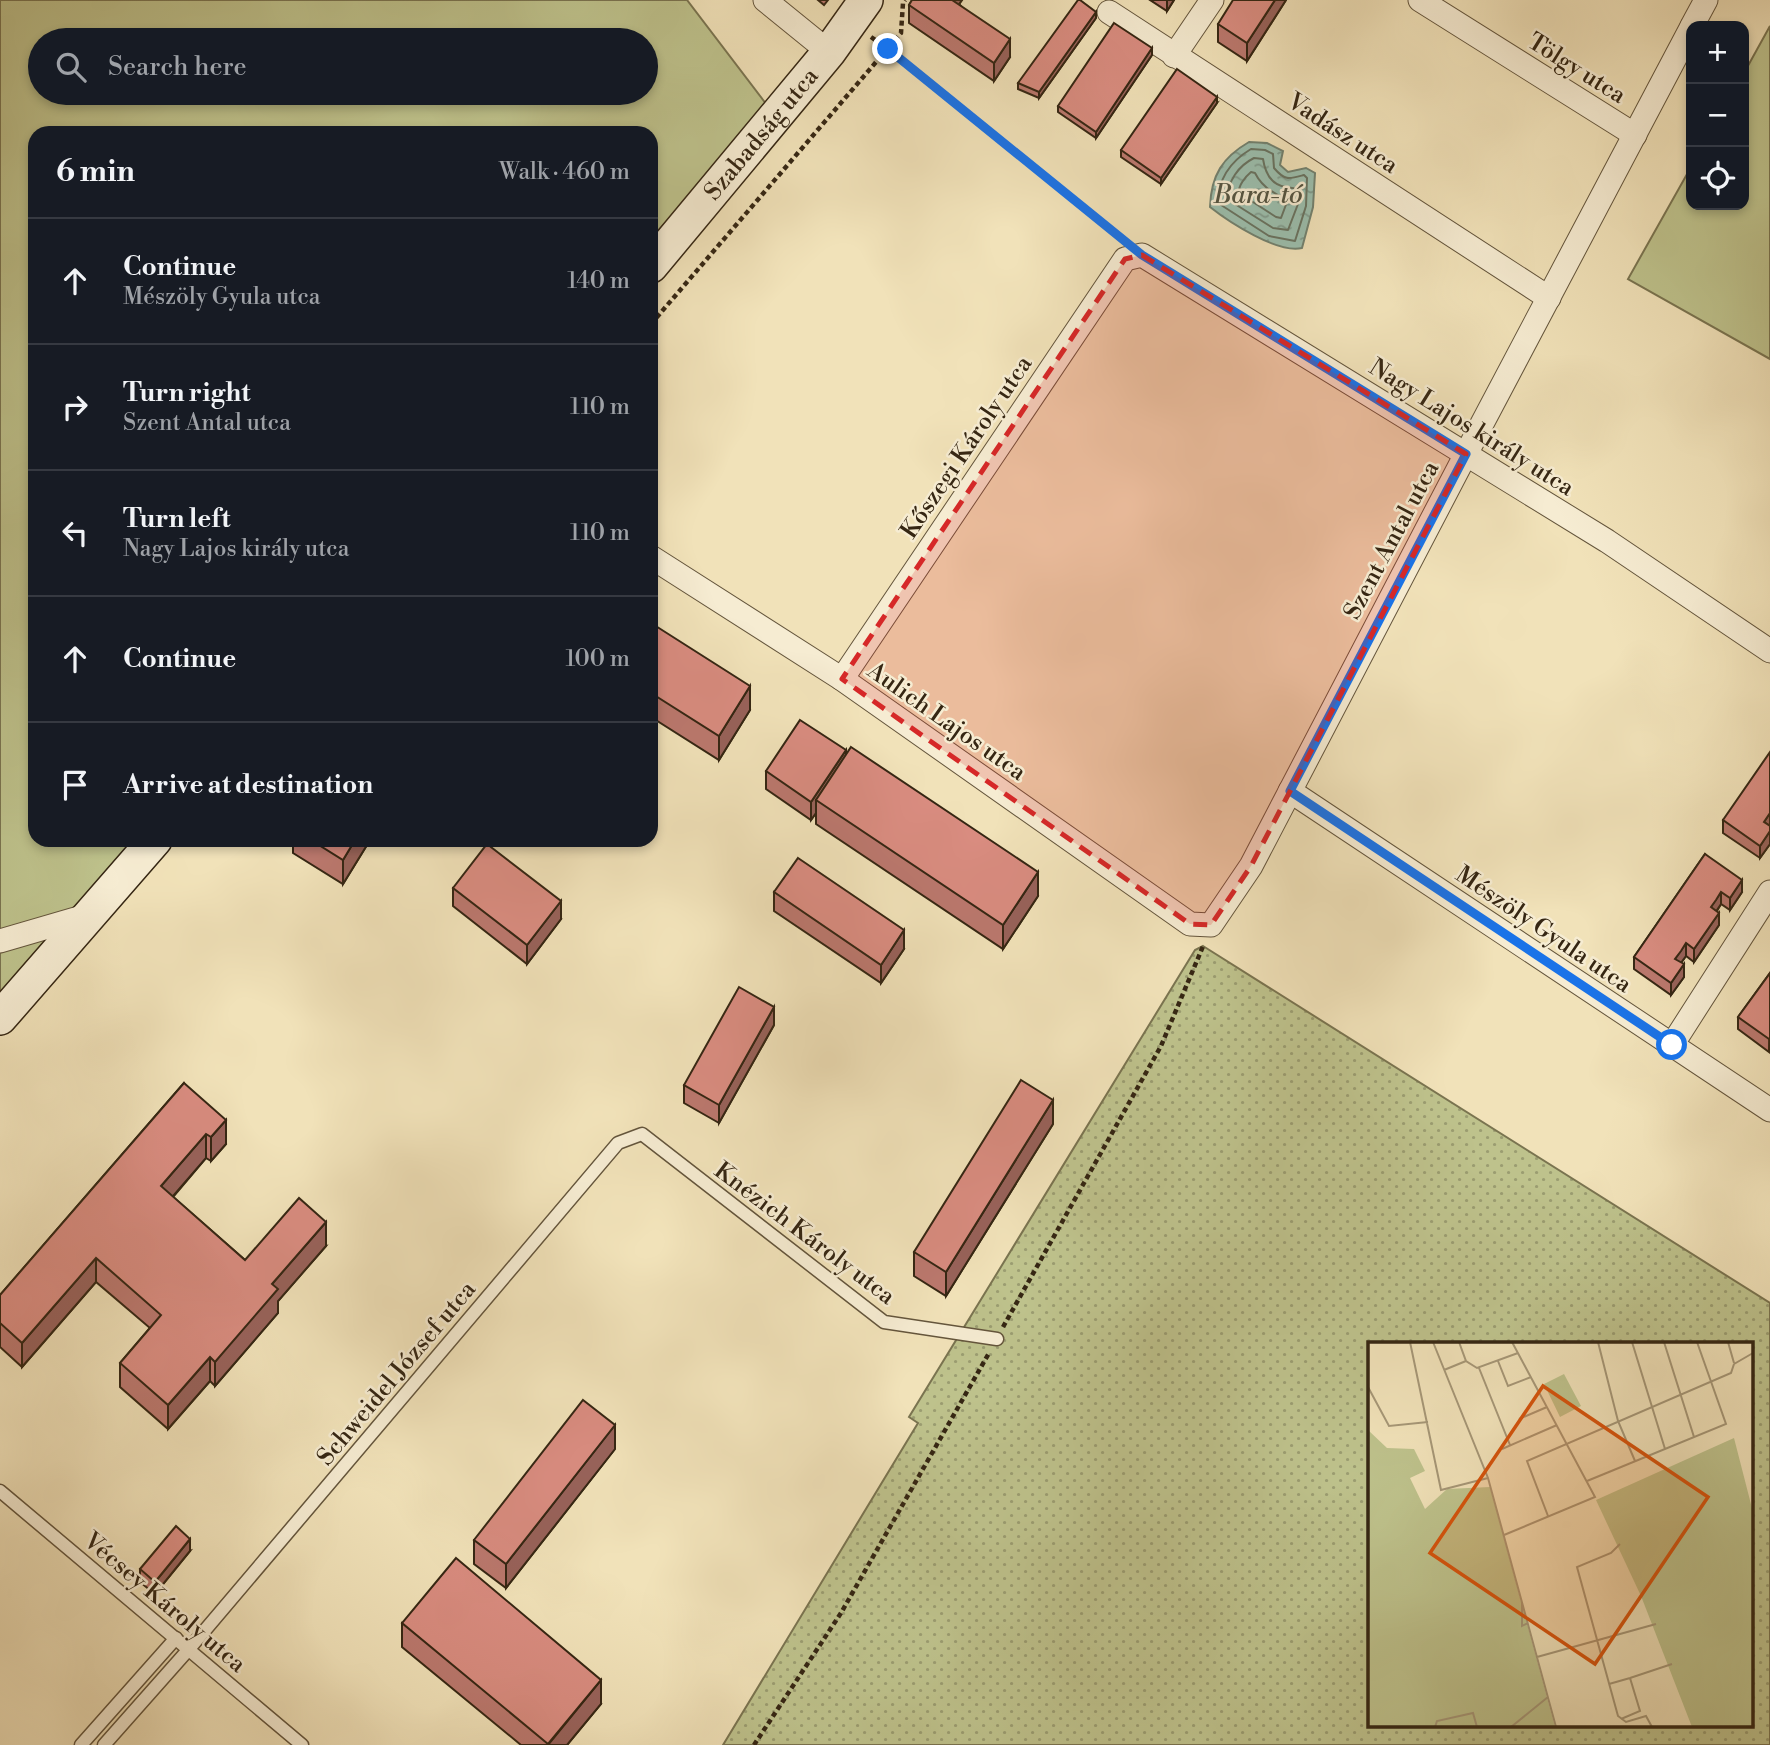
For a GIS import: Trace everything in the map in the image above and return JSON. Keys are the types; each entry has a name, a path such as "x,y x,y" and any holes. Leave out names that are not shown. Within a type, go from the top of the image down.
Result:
{"main road":[{"name":"Szabadság utca","path":"658,258 829,52 858,11"},
{"path":"0,1018 149,847"}],"street":[{"path":"765,0 829,52"},
{"path":"1174,56 1212,0"},
{"name":"Tölgy utca","path":"1420,0 1635,135"},
{"name":"Szent Antal utca","path":"1695,21 1706,0"},
{"name":"Vadász utca","path":"1109,12 1549,298"},
{"name":"Szent Antal utca","path":"1211,925 1251,866 1686,38"},
{"name":"Nagy Lajos király utca","path":"1142,255 1607,541 1770,651"},
{"name":"Kőszegi Károly utca","path":"842,680 1125,259 1142,255"},
{"name":"Aulich Lajos utca","path":"658,562 842,680 1190,924 1211,925"},
{"name":"Mészöly Gyula utca","path":"1290,791 1770,1110"},
{"path":"1672,1045 1770,892"},
{"path":"0,941 89,915"}],"lane":[{"name":"Knézich Károly utca","path":"642,1134 884,1322 997,1339"},
{"name":"Schweidel József utca","path":"104,1745 189,1649 618,1143 642,1134"},
{"name":"Vécsey Károly utca","path":"0,1491 302,1745"},
{"path":"81,1745 176,1638"}],"path":[{"path":"658,316 901,33 905,0"},
{"path":"858,11 888,49 1142,255"}],"highlighted area":[{"path":"1142,255 1466,454 1251,866 1211,925 1190,924 842,679 1125,259"}],"green space":[{"path":"0,0 687,0 773,113 658,231 658,126 28,126 28,847 133,847 0,1002"},
{"path":"1770,26 1770,359 1628,279 1686,176 1686,210 1749,210 1749,64"},
{"path":"1203,946 1770,1303 1770,1745 723,1745 918,1423 909,1417 1195,950"}],"water":[{"name":"Bara-tó","path":"1249,142 1267,143 1283,151 1280,165 1288,172 1306,168 1315,173 1313,207 1302,248 1292,249 1267,242 1210,207 1213,185 1220,168 1232,154"}],"building":[{"path":"912,0 952,0 1010,39 994,63 909,5"},
{"path":"1078,0 1096,12 1039,92 1018,83"},
{"path":"1233,0 1275,0 1247,43 1218,24"},
{"path":"1114,23 1152,48 1096,132 1058,106"},
{"path":"1177,69 1217,97 1161,178 1121,150"},
{"path":"658,627 750,686 719,736 658,697"},
{"path":"800,720 846,750 811,802 766,771"},
{"path":"851,747 1038,872 1003,925 816,800"},
{"path":"1770,752 1770,813 1764,822 1770,826 1770,831 1760,846 1723,820"},
{"path":"322,847 351,847 343,860"},
{"path":"485,847 491,847 561,901 527,945 453,888"},
{"path":"1705,854 1742,880 1730,898 1721,892 1711,907 1719,913 1694,949 1686,943 1675,959 1684,964 1671,983 1634,957"},
{"path":"798,858 904,930 881,965 774,892"},
{"path":"1770,973 1770,1038 1769,1039 1738,1017"},
{"path":"739,987 774,1007 719,1105 684,1085"},
{"path":"1021,1080 1053,1100 946,1272 914,1252"},
{"path":"184,1083 226,1120 211,1137 206,1134 161,1186 245,1260 299,1198 326,1222 272,1284 278,1289 215,1362 210,1357 168,1405 120,1363 161,1315 96,1258 22,1343 0,1323 0,1295"},
{"path":"583,1400 615,1425 506,1564 474,1540"},
{"path":"176,1526 190,1539 155,1582 140,1569"},
{"path":"456,1558 601,1680 548,1744 402,1623"}],"route":[{"path":"888,49 1142,255 1466,454 1290,791 1672,1045"}]}
